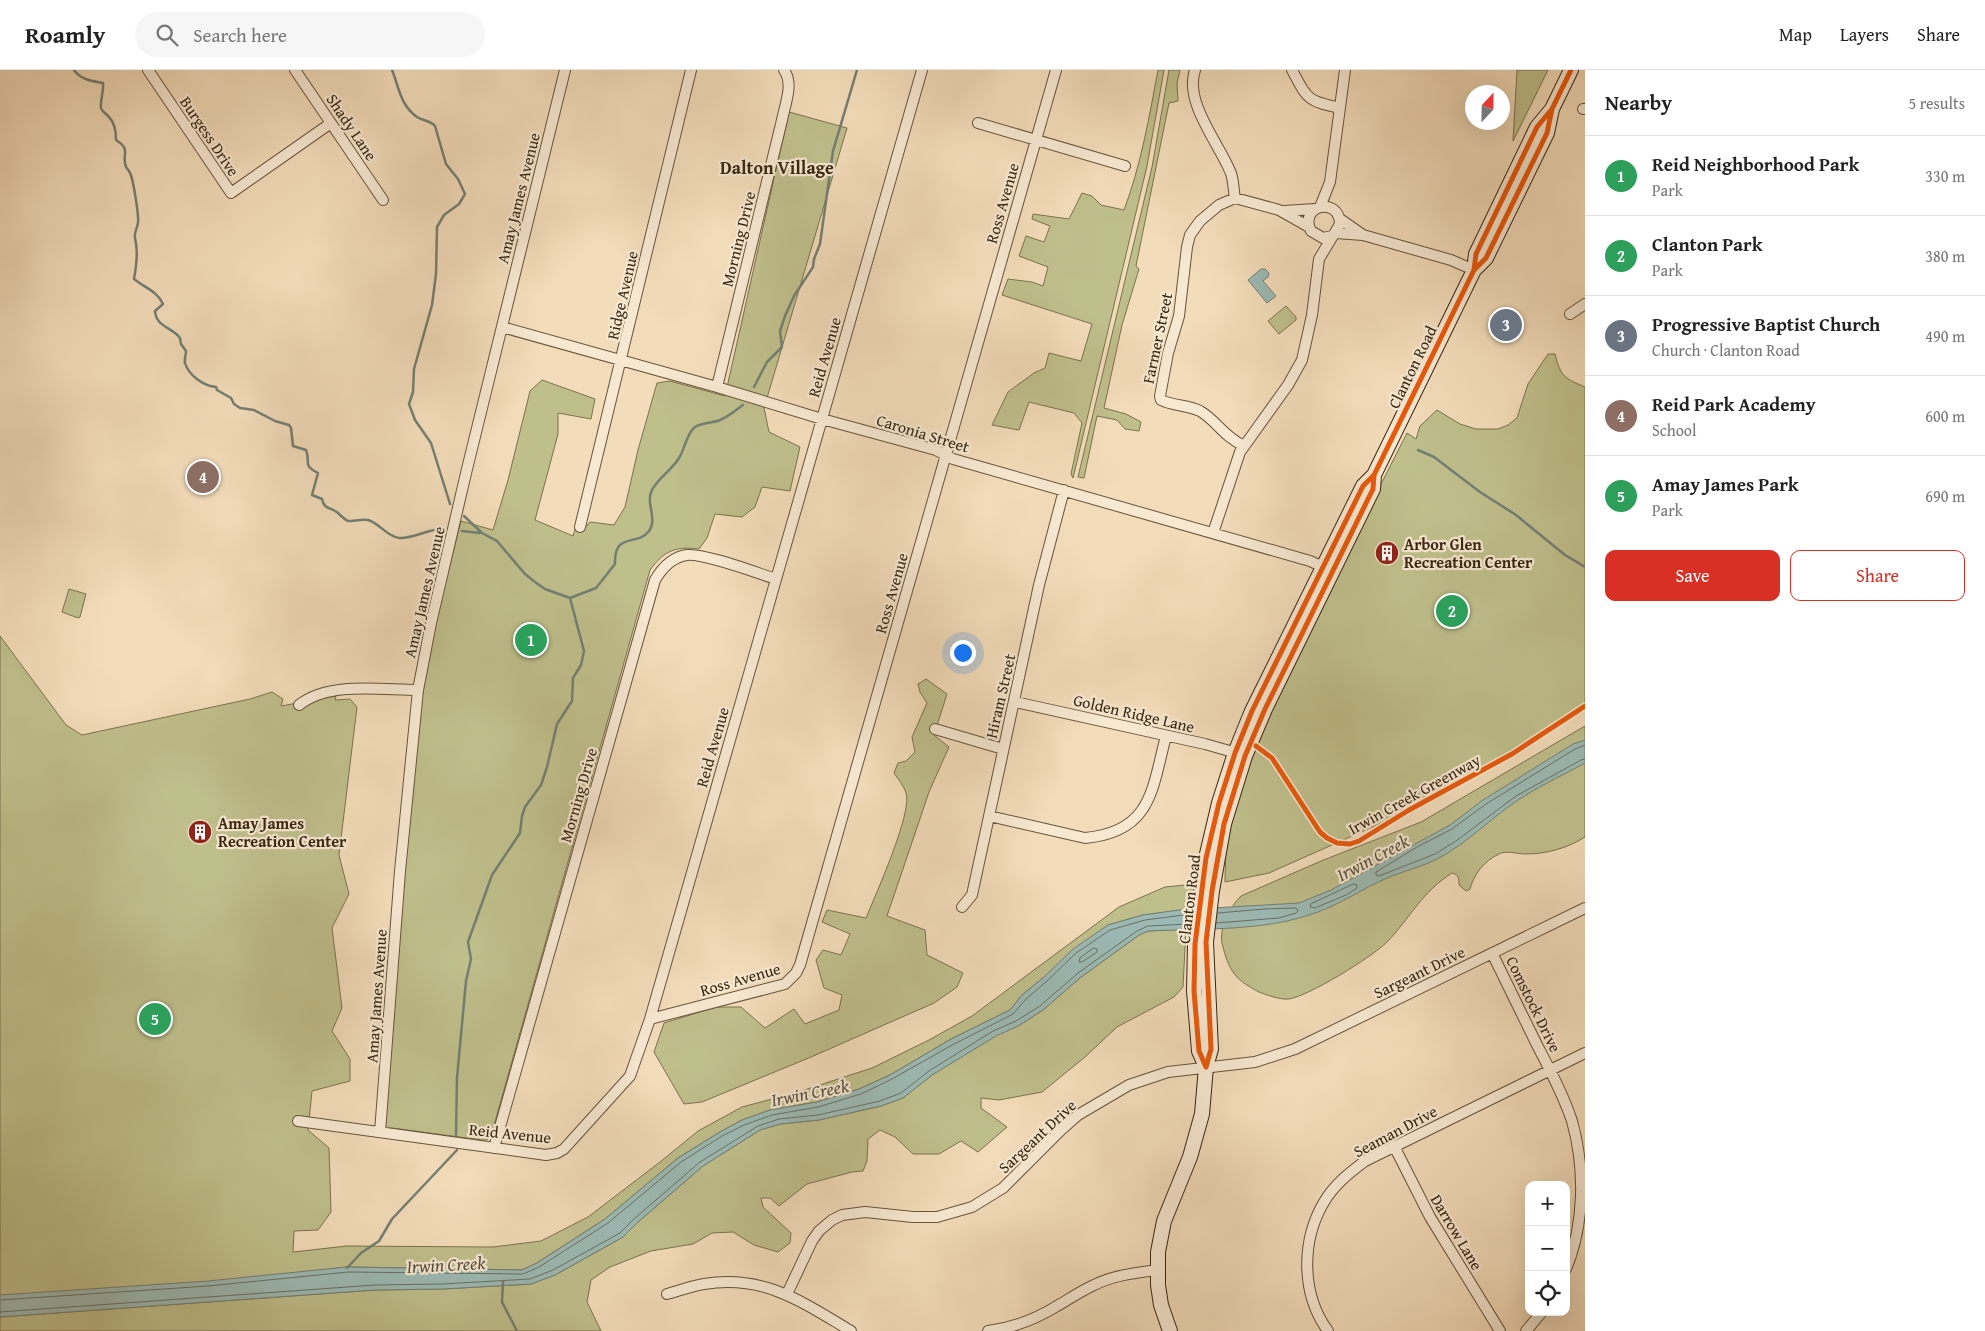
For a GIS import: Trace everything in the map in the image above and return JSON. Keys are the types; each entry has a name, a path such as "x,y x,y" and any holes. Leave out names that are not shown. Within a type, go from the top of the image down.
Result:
{"main road":[{"name":"Clanton Road","path":"1170,1331 1161,1305 1157,1270 1160,1236 1164,1221 1190,1157 1202,1114 1206,1067 1210,1049 1201,943 1211,832 1240,755 1252,711 1328,569 1363,486 1374,475 1474,270 1486,257 1547,132 1552,109 1571,70"}],"street":[{"name":"Burgess Drive","path":"148,70 231,193 331,123"},
{"name":"Shady Lane","path":"296,70 383,200"},
{"name":"Amay James Avenue","path":"380,1132 400,871 418,690 436,605 565,70"},
{"name":"Ridge Avenue","path":"580,527 691,70"},
{"name":"Morning Drive","path":"717,387 784,111 789,78 784,70"},
{"name":"Reid Avenue","path":"298,1121 546,1155 557,1153 564,1149 630,1076 650,1019 922,70"},
{"name":"Ross Avenue","path":"650,1019 774,988 785,984 796,973 1056,70"},
{"path":"1195,70 1192,83 1195,100 1231,172 1236,198 1282,211 1301,211 1325,206 1363,235"},
{"path":"1292,70 1309,97 1316,103 1340,108"},
{"path":"1214,533 1237,460 1244,446 1291,381 1302,360 1312,315 1319,259 1309,217 1318,208 1330,182 1345,70"},
{"path":"978,124 1125,166"},
{"path":"1319,259 1340,224 1330,182"},
{"name":"Farmer Street","path":"1236,198 1211,210 1190,235 1184,261 1179,316 1168,353 1160,396 1161,400 1166,402 1195,409 1203,413 1230,440 1244,446"},
{"path":"1282,211 1323,238 1334,235 1363,235 1451,260 1474,270"},
{"path":"1570,314 1585,304"},
{"name":"Caronia Street","path":"502,327 936,450 953,459 1310,560 1328,569"},
{"name":"Hiram Street","path":"962,906 972,895 1040,585 1064,490"},
{"name":"Morning Drive","path":"494,1148 655,580 663,567 674,559 690,554 703,556 776,579"},
{"path":"299,705 312,697 328,691 418,690"},
{"name":"Golden Ridge Lane","path":"1015,702 1205,744 1240,755"},
{"path":"935,729 1003,749"},
{"path":"989,816 1086,838 1098,837 1117,830 1134,820 1149,800 1166,736"},
{"name":"Sargeant Drive","path":"788,1294 812,1240 832,1220 842,1215 865,1212 912,1217 937,1217 972,1207 1003,1188 1061,1130 1078,1115 1105,1097 1146,1078 1168,1072 1255,1062 1295,1049 1585,908"},
{"name":"Comstock Drive","path":"1492,953 1566,1104 1575,1131 1582,1175 1580,1221 1576,1242 1570,1258"},
{"name":"Seaman Drive","path":"1328,1331 1313,1301 1308,1275 1308,1250 1316,1218 1328,1196 1352,1171 1365,1161 1585,1053"},
{"name":"Darrow Lane","path":"1394,1146 1430,1218 1500,1331"},
{"path":"988,1331 1016,1325 1036,1317 1094,1284 1130,1273 1157,1270"},
{"path":"667,1294 702,1284 731,1282 759,1285 788,1294 851,1331"},
{"path":"1526,1331 1539,1316"}],"green space":[{"path":"1158,70 1164,70 1147,166 1073,478 1071,474 1082,423 1074,413 1029,402 1019,430 992,425 1008,392 1034,373 1045,368 1049,353 1081,361 1092,324 1002,295 1008,279 1032,282 1043,286 1048,267 1019,256 1026,236 1044,242 1050,226 1032,219 1033,214 1069,219 1082,193 1092,196 1101,205 1124,210 1140,159"},
{"path":"1169,70 1180,70 1177,83 1178,101 1169,103 1136,266 1139,269 1122,325 1104,408 1126,414 1141,422 1139,431 1125,429 1117,420 1097,416 1084,478 1078,477 1152,167"},
{"path":"1517,70 1548,70 1513,141"},
{"path":"789,112 847,128 764,408 769,432 800,447 790,491 762,487 755,507 742,517 715,514 707,538 699,549 683,548 671,551 660,558 650,570 491,1136 487,1140 482,1140 385,1127 404,871 420,701 435,623 461,521 493,530 508,480 530,391 542,380 595,399 591,419 558,413 558,434 535,520 573,536 576,526 585,528 590,522 614,525 625,507 638,450 657,383 670,381 725,396"},
{"path":"1286,306 1296,317 1296,320 1279,334 1268,321"},
{"path":"1548,354 1555,354 1559,368 1564,376 1585,387 1585,701 1578,709 1442,796 1269,873 1225,882 1226,837 1253,751 1349,547 1407,433 1416,439 1420,426 1437,410 1460,424 1476,429 1498,429 1508,425 1517,418 1528,384"},
{"path":"69,589 86,594 80,617 78,618 62,612"},
{"path":"0,636 66,725 82,735 250,699 272,692 283,699 281,706 336,696 335,700 350,699 357,707 339,855 349,894 332,928 342,1008 332,1031 350,1059 350,1081 312,1091 308,1130 329,1148 331,1212 318,1230 294,1231 293,1252 347,1246 493,1247 541,1241 588,1217 698,1131 742,1107 795,1093 872,1068 972,1016 1119,907 1165,887 1195,884 1190,909 1143,915 1108,925 1022,995 1010,1010 951,1039 890,1075 859,1089 817,1102 770,1110 742,1120 678,1158 605,1219 537,1263 522,1270 347,1267 0,1309"},
{"path":"926,679 947,694 934,735 949,747 929,792 887,916 925,930 927,955 963,973 957,987 934,1003 811,1057 702,1102 684,1104 654,1052 664,1023 716,1007 741,1007 765,1028 794,1009 805,1024 839,1010 842,995 824,988 816,960 823,950 841,955 850,934 822,922 827,910 866,918 892,854 904,817 907,803 906,793 894,773 898,763 906,761 915,752 912,737 927,703 920,692 918,684"},
{"path":"1585,726 1585,837 1549,852 1523,854 1508,852 1499,854 1480,868 1470,889 1466,891 1459,885 1457,876 1452,873 1432,888 1395,933 1379,949 1340,975 1311,991 1289,999 1278,998 1259,992 1244,983 1234,973 1227,961 1222,943 1222,930 1226,918 1241,896 1321,861 1421,822"},
{"path":"1186,929 1183,987 1174,997 1117,1027 1085,1057 1042,1092 999,1100 981,1098 981,1108 1007,1127 978,1152 961,1141 939,1154 913,1154 895,1137 880,1130 868,1139 867,1161 863,1171 852,1172 807,1184 779,1206 770,1198 761,1198 763,1207 791,1233 790,1243 778,1252 754,1245 733,1232 712,1233 693,1244 651,1251 610,1267 591,1280 587,1302 601,1331 0,1331 0,1317 375,1290 443,1289 531,1284 555,1275 623,1237 703,1166 760,1130 780,1124 819,1120 881,1106 903,1098 932,1075 996,1035 1018,1026 1043,1010 1081,977 1139,935 1148,931"}],"water":[{"path":"1261,269 1265,269 1269,273 1268,277 1263,281 1276,296 1267,303 1248,280"},
{"path":"1585,740 1585,763 1518,800 1439,858 1385,879 1318,912 1298,918 1256,926 1148,931 1139,935 1081,977 1043,1010 932,1075 903,1098 881,1106 819,1120 780,1124 760,1130 703,1166 623,1237 555,1275 531,1284 443,1289 375,1290 0,1317 0,1295 208,1281 347,1267 522,1270 537,1263 605,1219 678,1158 742,1120 770,1110 817,1102 859,1089 890,1075 951,1039 1010,1010 1022,995 1073,949 1108,925 1143,915 1179,910 1299,903 1331,890 1450,825 1483,800 1573,744"}],"waterway":[{"path":"74,70 83,78 103,83 101,108 113,122 116,140 124,147 125,163 131,176 136,197 138,224 135,235 137,257 134,279 154,293 163,304 155,311 156,316 161,324 180,338 181,344 186,351 185,362 187,368 193,376 202,382 216,387 217,390 231,398 234,404 240,408 254,410 275,421 289,425 293,446 306,450 308,466 318,473 312,495 322,499 326,507 348,521 368,520 399,538 442,529"},
{"path":"392,70 407,107 417,117 435,126 446,164 458,179 465,194 459,204 444,215 437,227 436,274 432,305 414,369 413,392 409,404 415,420 431,443 450,504"},
{"path":"754,387 767,362 782,347 780,331 785,316 794,296 813,267 820,244 833,151 857,70"},
{"path":"464,516 482,533 497,541 525,574 545,589 570,598 596,588 615,564 618,547 622,543 644,536 649,531 652,521 650,500 652,490 679,458 692,430 700,425 723,419 743,405"},
{"path":"1418,450 1434,457 1480,492 1516,515 1565,555 1585,567"},
{"path":"462,531 480,533"},
{"path":"456,1135 457,1078 466,981 471,959 468,942 492,875 520,833 525,807 541,785 557,724 572,701 573,678 581,665 584,651 570,598"},
{"path":"347,1268 361,1253 379,1241 392,1219 457,1150"},
{"path":"503,1281 502,1302 517,1331"}],"cycle path":[{"path":"1474,270 1486,258 1547,133 1552,109 1571,70"},
{"path":"1206,1067 1199,1051 1194,991 1195,944 1206,858 1219,803 1235,753 1252,711 1363,486 1374,475 1474,270 1476,254 1537,127 1552,109"},
{"path":"1206,1067 1211,1049 1206,942 1212,891 1224,824 1245,756 1265,709 1373,489 1374,475"},
{"name":"Irwin Creek Greenway","path":"1256,746 1272,758 1320,832 1337,843 1350,844 1359,841 1409,810 1512,754 1585,706"}],"place":[{"name":"Progressive Baptist Church","path":"1506,325"},
{"name":"Reid Park Academy","path":"203,477"},
{"name":"Arbor Glen Recreation Center","path":"1387,553"},
{"name":"Clanton Park","path":"1452,611"},
{"name":"Reid Neighborhood Park","path":"531,640"},
{"name":"Amay James Recreation Center","path":"200,832"},
{"name":"Amay James Park","path":"155,1019"}],"district":[{"name":"Dalton Village","path":"777,168"}],"water label":[{"name":"Irwin Creek","path":"1373,858"},
{"name":"Irwin Creek","path":"810,1093"},
{"name":"Irwin Creek","path":"446,1265"}]}
